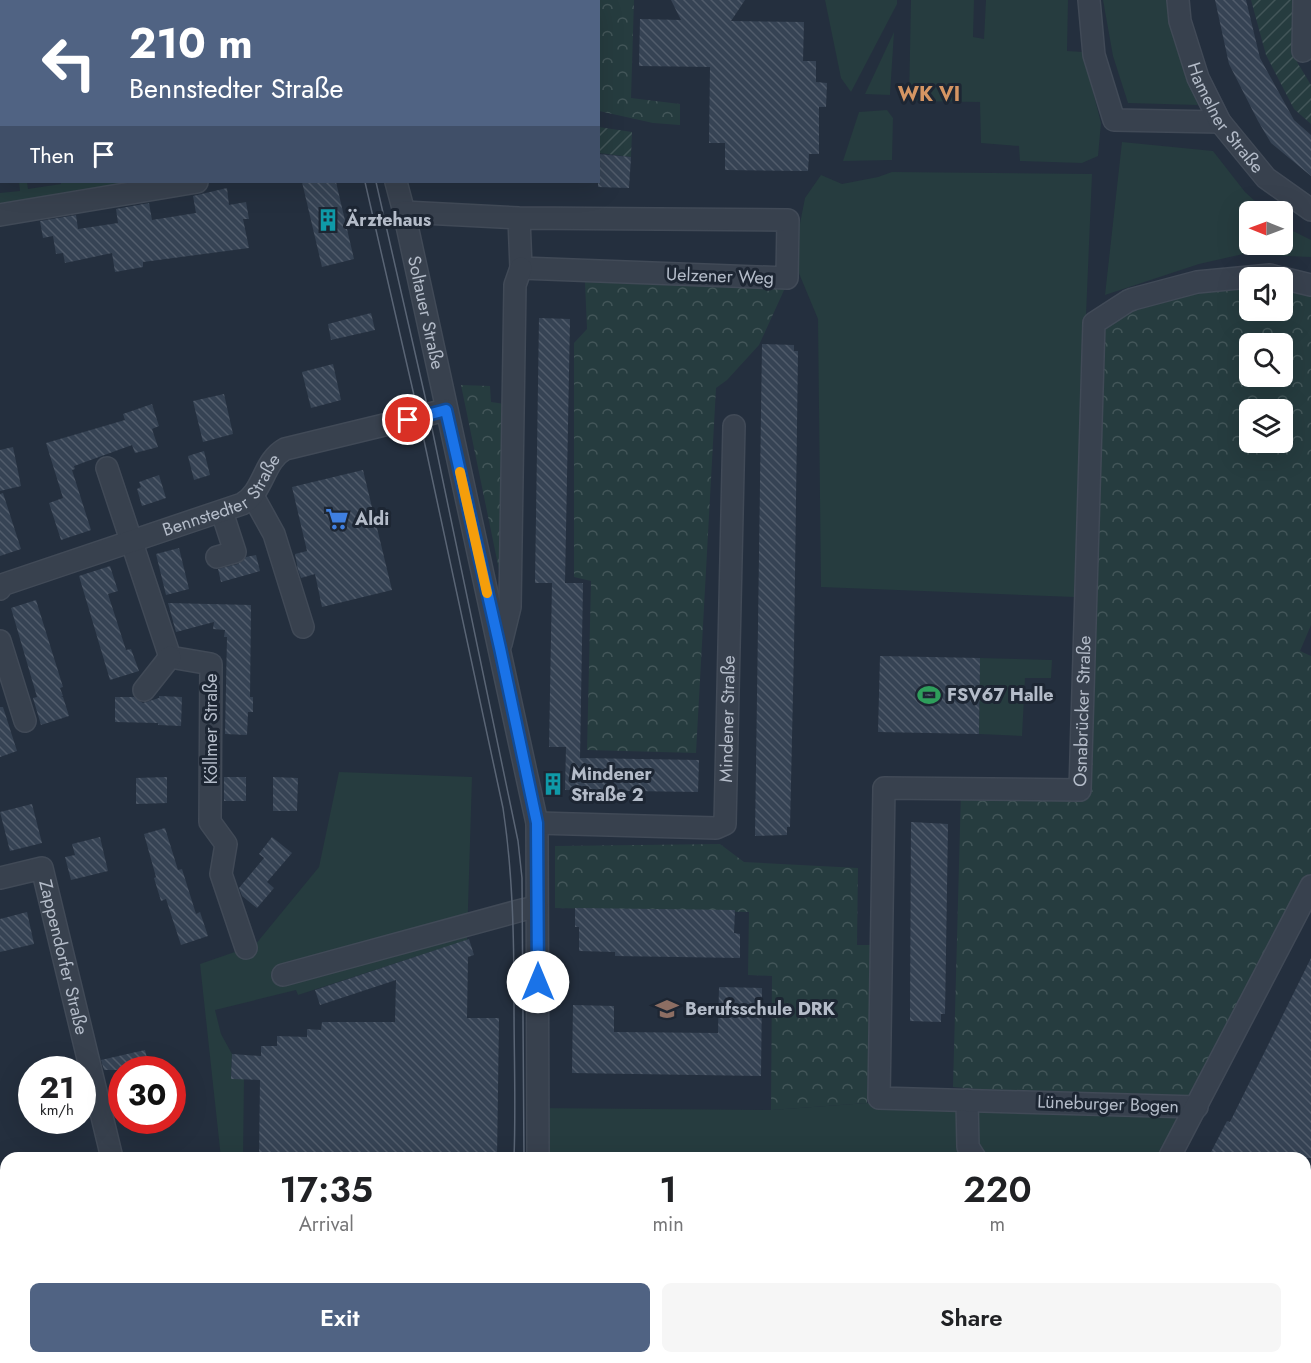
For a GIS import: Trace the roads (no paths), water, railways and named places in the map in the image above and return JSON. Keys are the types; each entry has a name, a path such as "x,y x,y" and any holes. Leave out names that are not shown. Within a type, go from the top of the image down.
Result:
{"street":[{"path":"1089,0 1094,55 1114,120 1220,122"},
{"name":"Hamelner Straße","path":"1178,0 1180,21 1198,78 1220,122 1266,178 1311,210"},
{"path":"1303,51 1304,0"},
{"path":"0,215 191,183"},
{"name":"Soltauer Straße","path":"396,183 537,823 538,1152"},
{"name":"Uelzener Weg","path":"404,212 519,218 788,220 787,278 520,268"},
{"path":"500,648 510,607 515,285 520,268 519,218"},
{"name":"Osnabrücker Straße","path":"879,1098 884,788 1080,790 1094,322 1128,300 1197,282 1239,278"},
{"name":"Osnabrücker Straße","path":"1293,281 1311,285"},
{"name":"Bennstedter Straße","path":"0,589 2,585 243,504 253,496 273,459 285,449 446,410"},
{"name":"Mindener Straße","path":"537,823 716,828 725,824 734,426"},
{"name":"Bennstedter Straße","path":"107,468 132,541"},
{"path":"253,496 274,534 303,627"},
{"path":"217,557 235,552 222,512"},
{"path":"132,541 170,657 144,690"},
{"path":"0,641 25,721"},
{"name":"Köllmer Straße","path":"170,657 211,664 210,822 226,844 221,874 246,948"},
{"name":"Zappendorfer Straße","path":"0,878 42,868 111,1152"},
{"name":"Lüneburger Bogen","path":"879,1098 1197,1107 1311,886"},
{"path":"283,975 537,907"},
{"path":"967,1100 968,1147 971,1152"},
{"path":"1172,1152 1197,1107"}],"tram line":[{"path":"365,183 419,417 503,808 511,882 513,932 514,1152"},
{"path":"376,183 429,414 518,841 522,878 524,1152"}],"place":[{"name":"Ärztehaus","path":"328,220"},
{"name":"Aldi","path":"337,519"},
{"name":"FSV67 Halle","path":"929,695"},
{"name":"Mindener Straße 2","path":"553,784"},
{"name":"Berufsschule DRK","path":"667,1009"}],"district":[{"name":"WK VI","path":"929,94"}]}
